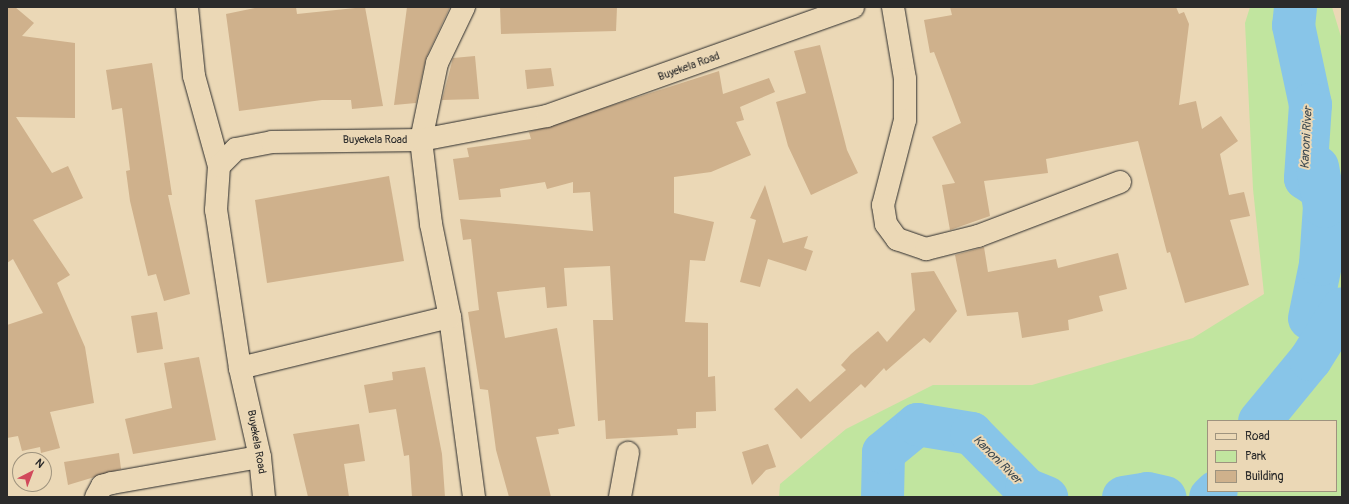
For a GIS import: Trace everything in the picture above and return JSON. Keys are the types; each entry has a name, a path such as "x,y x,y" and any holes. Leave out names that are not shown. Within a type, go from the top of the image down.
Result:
{"street":[{"path":"186,7 194,76 219,166"},
{"path":"464,7 437,63 421,140 431,224 450,317 474,497"},
{"name":"Buyekela Road","path":"264,497 260,457 240,368 216,210 219,166 236,149 272,142 421,140 546,116 853,7"},
{"path":"893,7 905,79 905,120 883,205 886,224 897,239 926,249 978,236 1120,182"},
{"path":"240,368 450,317"},
{"path":"620,497 628,453"},
{"path":"96,497 102,486 112,483 260,457"}],"green space":[{"path":"1250,7 1332,7 1342,40 1342,497 779,497 780,484 846,429 933,385 1032,385 1193,338 1264,294 1253,189 1245,23"}],"building":[{"path":"7,7 15,7 34,23 22,36 75,43 75,118 16,117 52,173 68,166 83,198 33,220 70,275 57,283 85,347 94,403 50,412 60,448 45,452 41,452 40,447 22,451 18,436 7,438 7,325 43,313 13,259 7,263"},
{"path":"260,7 296,7 297,14 365,7 383,106 352,109 351,100 322,100 239,111 226,14"},
{"path":"407,7 450,7 426,58 416,103 394,105"},
{"path":"500,7 617,7 616,31 501,34"},
{"path":"950,7 1176,7 1179,14 1184,12 1189,24 1179,105 1196,101 1202,129 1221,116 1238,141 1220,154 1229,195 1244,192 1250,216 1230,220 1249,285 1185,303 1170,252 1167,253 1138,141 1046,159 1048,173 984,181 990,216 950,230 942,185 955,183 932,137 961,123 934,52 930,53 924,20 952,15"},
{"path":"820,45 847,150 858,173 811,195 788,146 776,102 806,93 794,51"},
{"path":"475,56 479,99 442,100 453,58"},
{"path":"152,63 172,195 168,195 190,294 164,301 156,274 148,276 130,201 126,171 130,170 122,108 112,110 106,70"},
{"path":"551,68 554,86 527,89 525,70"},
{"path":"719,71 723,94 769,78 775,92 740,107 744,120 736,122 751,155 711,172 674,177 674,213 714,222 705,261 690,260 685,322 708,323 708,377 715,376 716,411 696,412 696,428 677,429 678,435 606,439 605,420 598,421 593,320 613,320 610,266 564,268 567,306 547,308 545,287 497,292 505,338 557,328 575,426 558,429 559,434 536,437 551,497 509,497 496,450 488,390 480,389 468,312 479,310 471,239 463,240 460,219 593,231 590,192 573,193 573,182 547,189 545,182 500,189 501,197 459,200 453,159 469,157 467,148 531,139 529,132"},
{"path":"389,176 404,261 267,283 255,200"},
{"path":"765,185 783,243 808,236 804,248 813,251 806,271 768,259 760,287 740,282 756,220 750,218"},
{"path":"984,247 988,272 1056,259 1058,268 1118,253 1127,289 1099,296 1103,311 1068,320 1069,330 1022,338 1018,312 967,316 955,255"},
{"path":"934,271 957,311 930,343 924,338 886,371 884,368 865,388 861,384 801,439 774,409 797,388 810,402 846,370 841,365 851,354 878,331 887,342 915,310 911,273"},
{"path":"157,312 163,349 137,353 131,316"},
{"path":"199,357 216,440 133,454 125,419 172,408 164,363"},
{"path":"425,367 442,454 445,497 412,497 409,455 404,456 396,409 369,413 364,385 393,380 392,372"},
{"path":"359,424 365,461 344,464 349,497 308,497 293,434"},
{"path":"768,444 776,467 766,470 752,485 742,452"},
{"path":"119,453 121,469 68,485 64,462"}],"waterway":[{"name":"Kanoni River","path":"1295,7 1293,25 1310,104 1305,178 1342,202"},
{"path":"1309,318 1320,264 1324,206 1317,167"},
{"name":"Kanoni River","path":"1260,420 1310,359 1342,308"},
{"name":"Kanoni River","path":"882,497 883,452 917,424 971,433 1026,489 1046,497"},
{"name":"Kanoni River","path":"1210,497 1215,492"},
{"name":"Kanoni River","path":"1123,497 1147,493 1165,497"}]}
